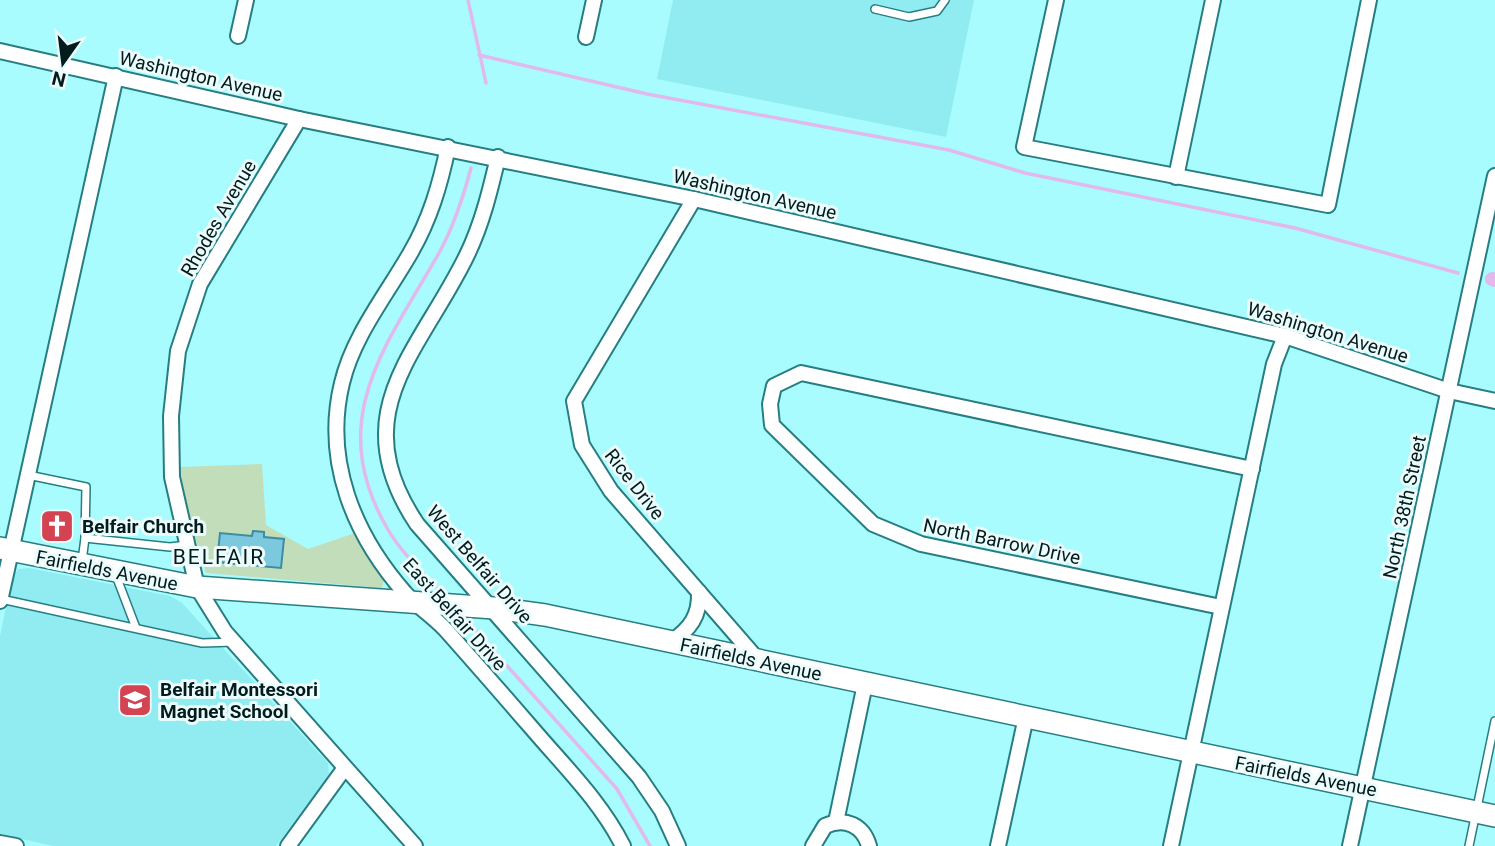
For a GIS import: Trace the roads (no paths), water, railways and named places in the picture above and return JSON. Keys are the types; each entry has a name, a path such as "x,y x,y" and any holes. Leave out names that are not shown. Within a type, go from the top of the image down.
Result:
{"street":[{"path":"238,36 246,0"},
{"path":"586,37 594,0"},
{"path":"1056,0 1024,147 1328,205 1369,0"},
{"path":"1176,177 1213,0"},
{"name":"Washington Avenue","path":"0,51 299,119 448,147 694,199 1285,336 1449,391 1495,401"},
{"path":"0,600 5,549 27,475 116,76"},
{"name":"Rhodes Avenue","path":"299,119 200,284 178,351 172,416 172,477 197,587 234,642 415,846"},
{"name":"East Belfair Drive","path":"448,147 431,211 351,356 337,408 338,462 353,513 366,538 583,787 608,818 623,846"},
{"name":"West Belfair Drive","path":"498,158 485,210 471,247 400,372 392,393 386,440 393,480 409,511 488,608 639,777 662,811 678,846"},
{"name":"North 38th Street","path":"1350,846 1495,176"},
{"name":"Rice Drive","path":"694,199 574,401 582,445 611,491 759,662"},
{"path":"1171,846 1274,364 1285,336"},
{"name":"North Barrow Drive","path":"1221,607 920,544 873,524 772,425 769,404 774,386 801,373 1252,469"},
{"name":"Fairfields Avenue","path":"5,549 197,587 488,608 545,615 1191,754 1485,814"},
{"path":"671,642 691,625 698,610 699,592"},
{"path":"836,822 865,684"},
{"path":"998,846 1026,717"},
{"path":"288,846 344,769"},
{"path":"813,846 818,833 836,822 852,824 860,829 869,846"},
{"path":"0,843 16,846"}],"lane":[{"path":"875,9 909,17 937,11 945,0"},
{"path":"27,475 86,487 85,538 81,565"},
{"path":"85,538 170,547 187,545"},
{"path":"115,572 136,628"},
{"path":"0,600 209,644 234,642"},
{"path":"1469,846 1485,814 1495,721"}],"waterway":[{"path":"468,0 486,83"},
{"path":"479,55 647,94 949,150 1025,173 1295,228 1458,273"},
{"path":"445,597 387,528 369,488 361,452 362,417 370,384 383,351 444,243 458,212 471,168"},
{"path":"460,613 617,789 650,846"}],"place":[{"name":"Belfair Church","path":"57,526"},
{"name":"Belfair Montessori Magnet School","path":"135,700"}],"district":[{"name":"BELFAIR","path":"219,557"}]}
